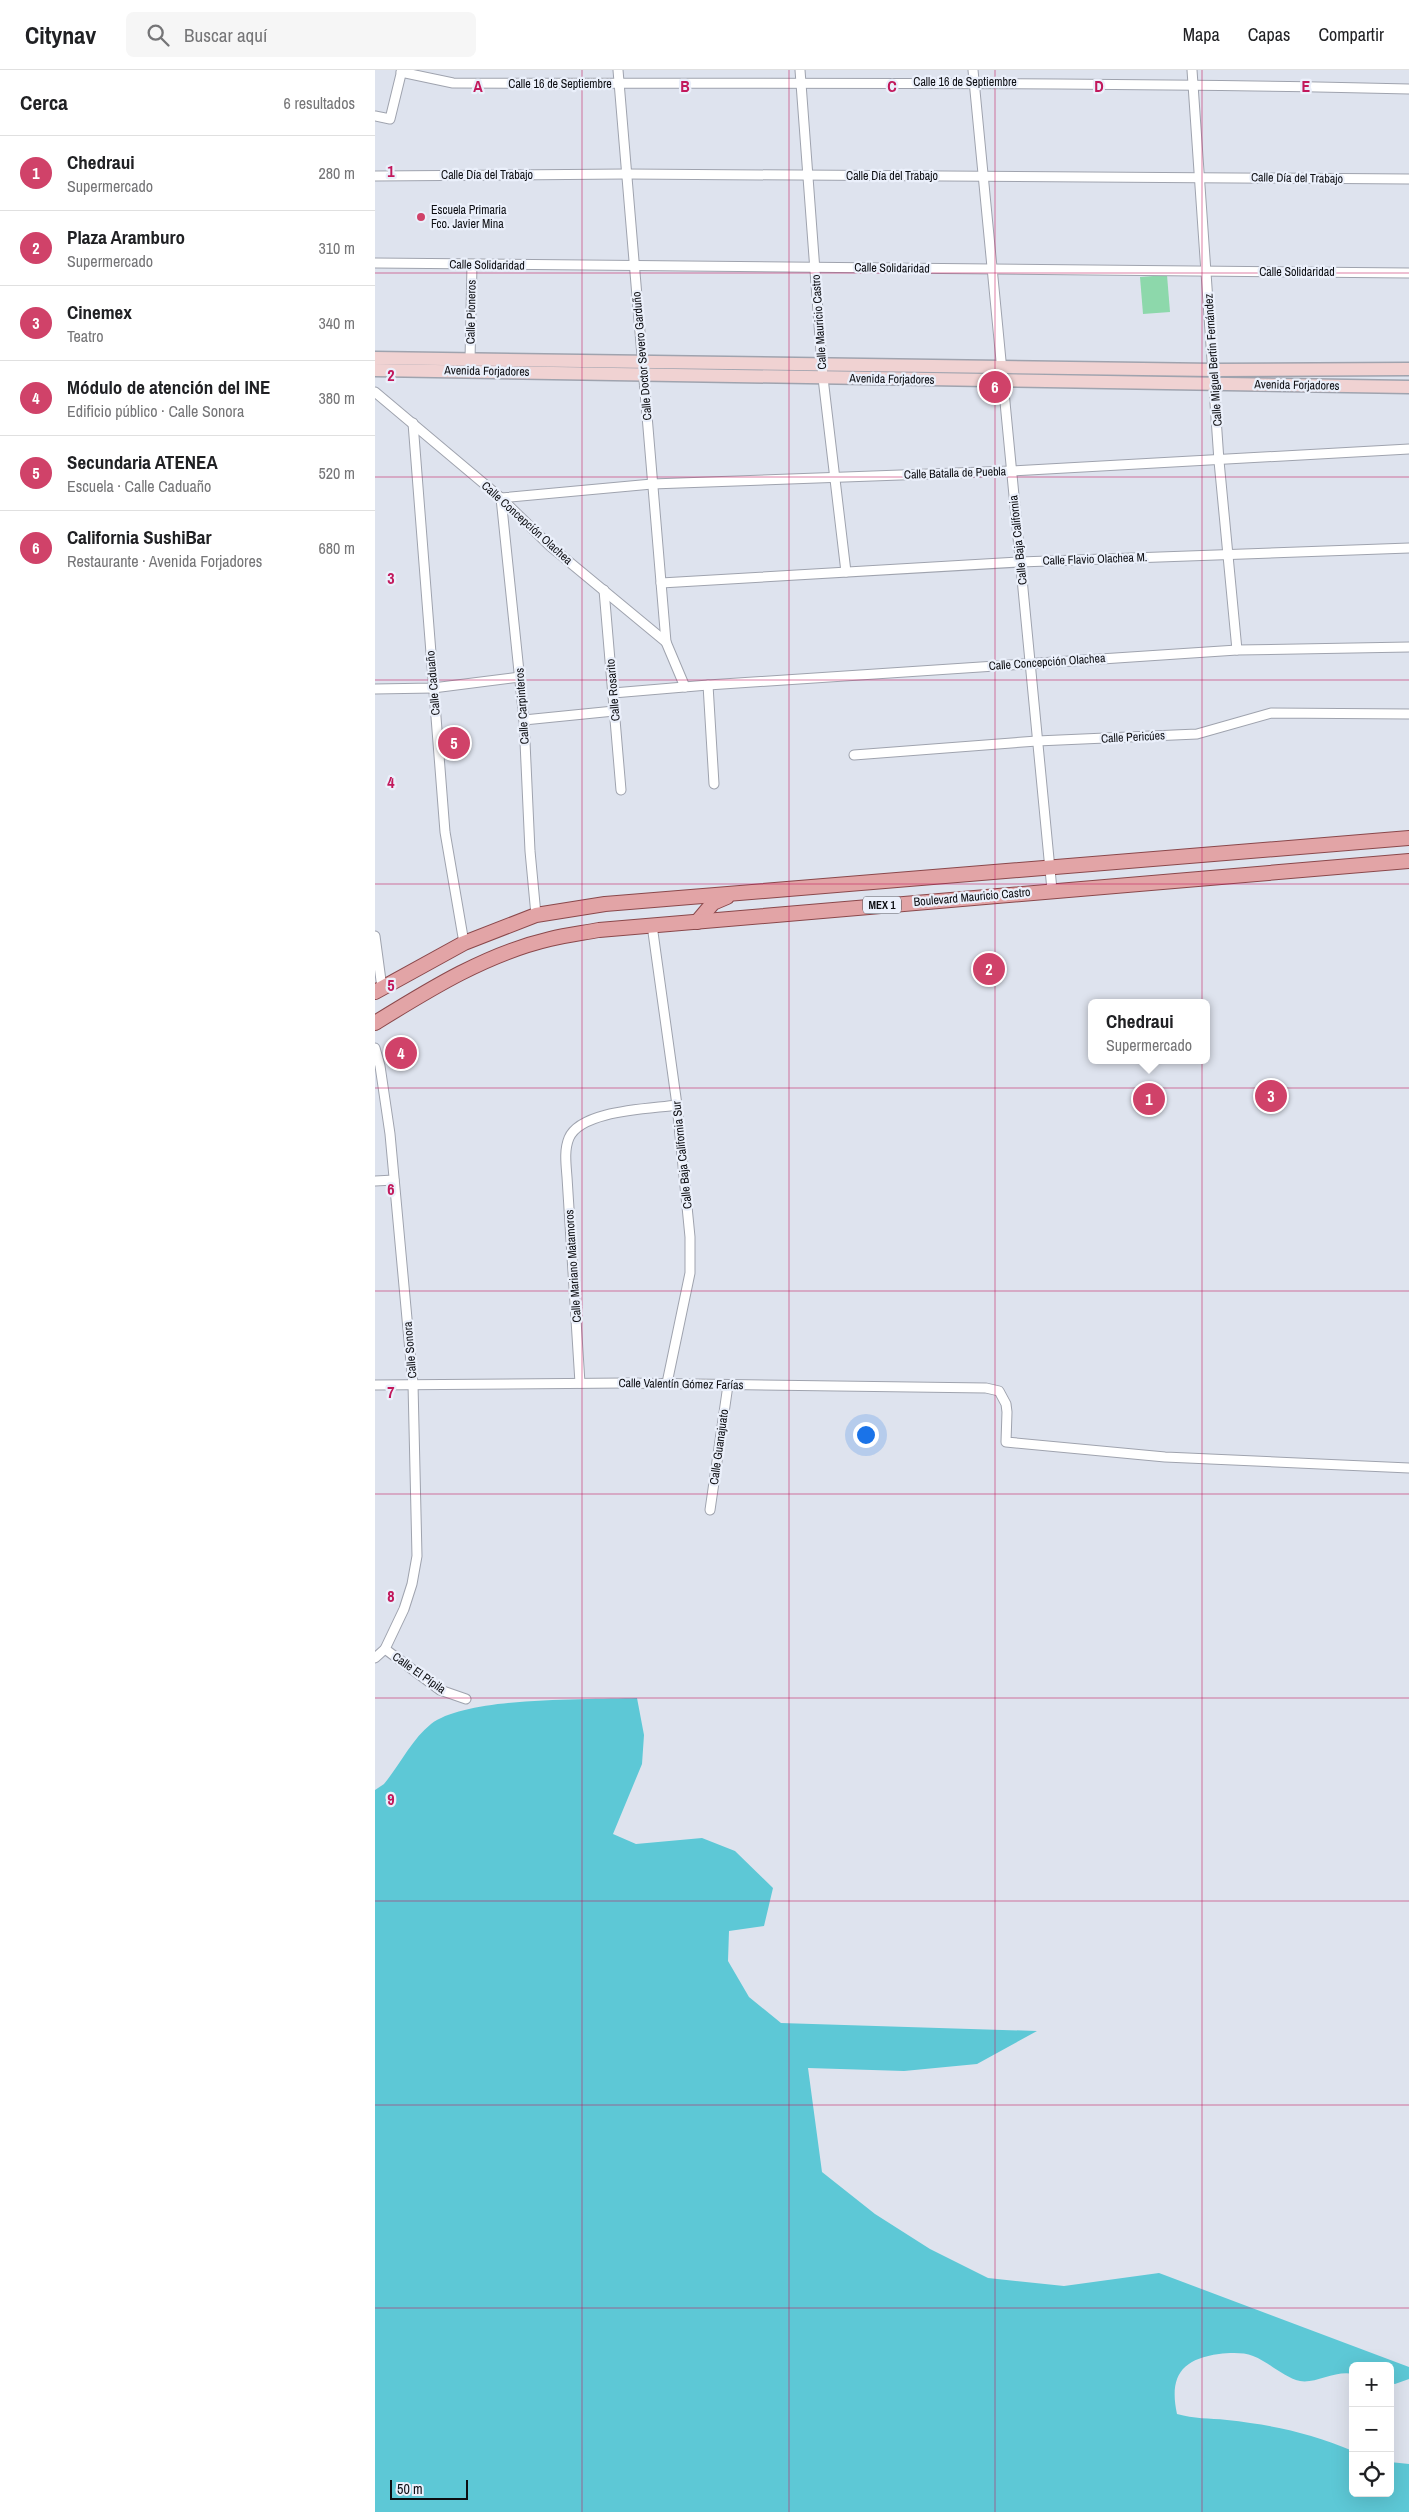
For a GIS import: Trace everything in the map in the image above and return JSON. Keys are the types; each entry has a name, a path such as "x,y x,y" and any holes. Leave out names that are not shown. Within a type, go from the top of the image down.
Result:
{"main road":[{"name":"Avenida Forjadores","path":"375,358 470,360 823,378 1002,381 1409,369"},
{"name":"Avenida Forjadores","path":"375,370 643,368 823,364 1001,367 1409,387"},
{"name":"Boulevard Mauricio Castro","path":"379,990 464,942 536,915 605,904 1409,838"},
{"name":"Boulevard Mauricio Castro","path":"375,1023 425,992 478,964 549,939 599,930 1409,861"},
{"path":"697,922 713,904 737,893"}],"street":[{"name":"Calle Doctor Severo Garduño","path":"618,70 666,642"},
{"name":"Calle Mauricio Castro","path":"800,70 823,378 846,572"},
{"name":"Calle Baja California","path":"973,70 1052,890"},
{"name":"Calle Miguel Bertín Fernández","path":"1192,70 1219,461 1237,650"},
{"name":"Calle 16 de Septiembre","path":"401,71 453,83 1193,83 1409,89"},
{"path":"375,116 390,119 401,71"},
{"name":"Calle Día del Trabajo","path":"375,176 626,174 1409,180"},
{"name":"Calle Solidaridad","path":"375,263 1409,273"},
{"name":"Calle Pioneros","path":"470,360 472,264"},
{"name":"Calle Concepción Olachea","path":"375,392 501,498 539,537 666,642 685,687"},
{"name":"Calle Caduaño","path":"413,423 446,840 464,942"},
{"name":"Calle Batalla de Puebla","path":"501,498 652,484 1011,471 1409,449"},
{"name":"Calle Carpinteros","path":"501,498 524,720 530,851 536,915"},
{"name":"Calle Flavio Olachea M.","path":"661,583 1020,562 1409,548"},
{"name":"Calle Rosarito","path":"604,590 621,790"},
{"name":"Calle Concepción Olachea","path":"613,694 708,685 1237,650 1409,647"},
{"path":"375,689 433,688 520,677"},
{"path":"708,685 715,784"},
{"path":"524,720 614,711"},
{"name":"Calle Pericúes","path":"854,755 1037,741 1197,734 1271,714 1409,714"},
{"name":"Calle Baja California Sur","path":"652,925 677,1105 690,1257 687,1289 667,1384"},
{"path":"375,936 379,990"},
{"name":"Calle Sonora","path":"375,1048 380,1066 394,1180 413,1384 416,1567 404,1609 385,1649"},
{"name":"Calle Mariano Matamoros","path":"580,1383 566,1149 573,1132 587,1121 613,1114 677,1105"},
{"path":"375,1181 394,1180"},
{"name":"Calle Valentín Gómez Farías","path":"375,1385 580,1383 986,1388 999,1391 1006,1404 1006,1442 1165,1457 1409,1468"},
{"name":"Calle Guanajuato","path":"710,1510 728,1385"},
{"name":"Calle El Pípila","path":"375,1658 385,1649 440,1690 466,1699"}],"green space":[{"path":"1167,275 1170,312 1143,314 1140,277"}],"water":[{"path":"637,1698 644,1735 642,1764 613,1834 636,1844 702,1838 735,1851 773,1888 764,1926 729,1931 728,1961 749,1997 781,2023 1037,2031 977,2064 904,2071 808,2068 822,2172 875,2214 930,2249 988,2278 1064,2286 1159,2273 1409,2367 1409,2379 1395,2384 1394,2362 1349,2362 1349,2373 1312,2381 1300,2381 1253,2356 1240,2353 1219,2354 1206,2356 1187,2365 1177,2380 1175,2401 1177,2414 1276,2427 1322,2439 1349,2449 1349,2497 1394,2497 1394,2462 1409,2464 1409,2512 375,2512 375,1790 390,1777 424,1730 448,1715 472,1708 499,1704"}],"place":[{"name":"Escuela Primaria Fco. Javier Mina","path":"421,217"},
{"name":"California SushiBar","path":"995,387"},
{"name":"Secundaria ATENEA","path":"454,743"},
{"name":"Plaza Aramburo","path":"989,969"},
{"name":"Módulo de atención del INE","path":"401,1053"},
{"name":"Cinemex","path":"1271,1096"},
{"name":"Chedraui","path":"1149,1099"}]}
